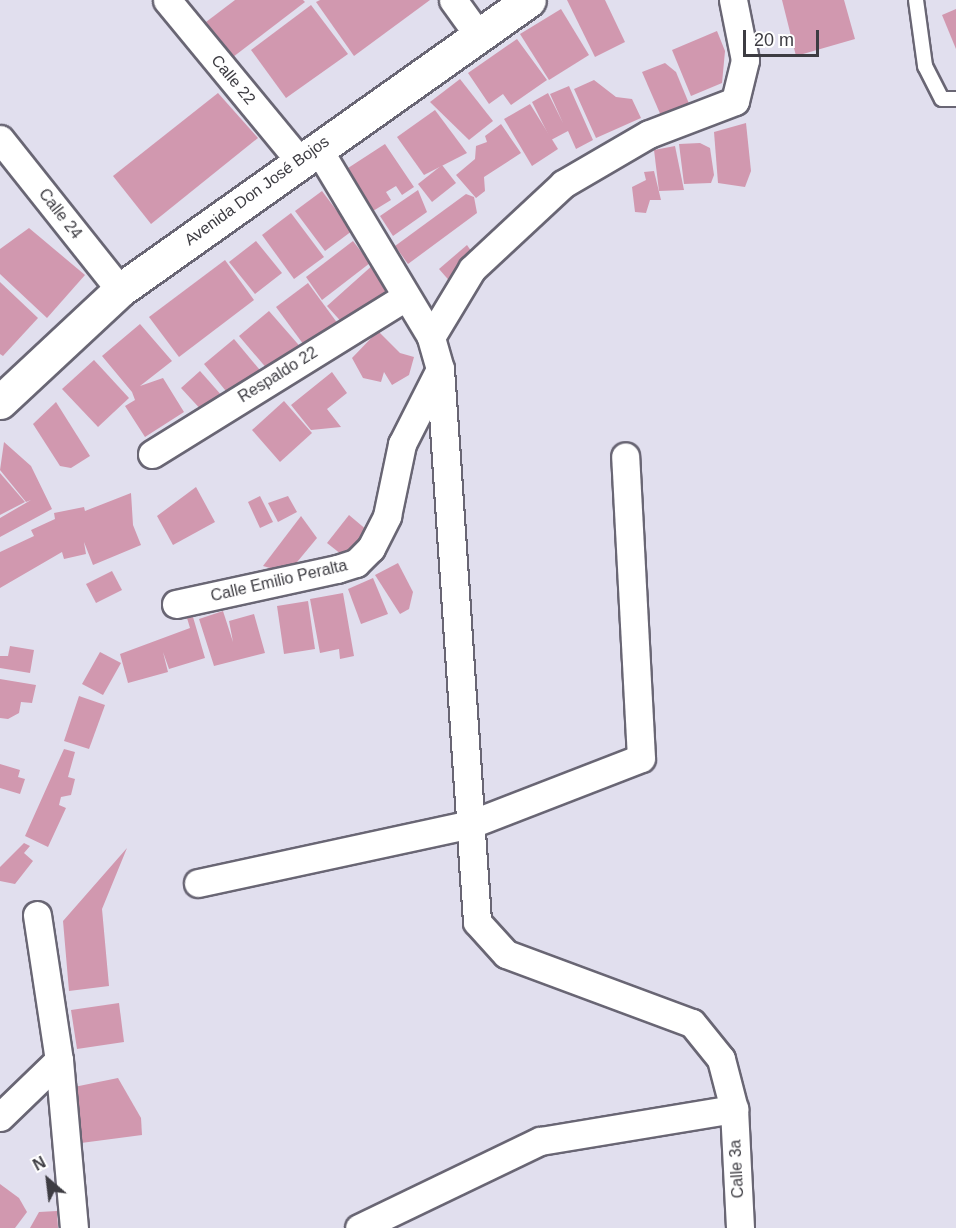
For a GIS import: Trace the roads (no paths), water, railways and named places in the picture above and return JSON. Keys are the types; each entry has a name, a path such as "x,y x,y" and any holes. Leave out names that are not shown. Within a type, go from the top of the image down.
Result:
{"street":[{"name":"Calle 22","path":"167,0 308,153 431,338"},
{"path":"453,0 479,36"},
{"name":"Avenida Don José Bojos","path":"0,402 120,290 308,153 529,0"},
{"path":"440,369 431,338 472,269 563,184 649,134 735,100 745,60 733,0"},
{"name":"Calle 24","path":"0,139 120,290"},
{"name":"Respaldo 22","path":"152,454 405,297"},
{"name":"Calle Emilio Peralta","path":"176,604 356,563 381,535 402,444 440,369"},
{"name":"Calle 3a","path":"440,369 477,922 506,954 692,1023 721,1059 734,1109 740,1228"},
{"path":"198,883 471,824 641,758 625,456"},
{"path":"37,915 59,1060 74,1228"},
{"path":"0,1117 59,1060"},
{"path":"359,1228 540,1141 734,1109"}],"lane":[{"path":"916,0 925,66 942,99 956,99"}]}
